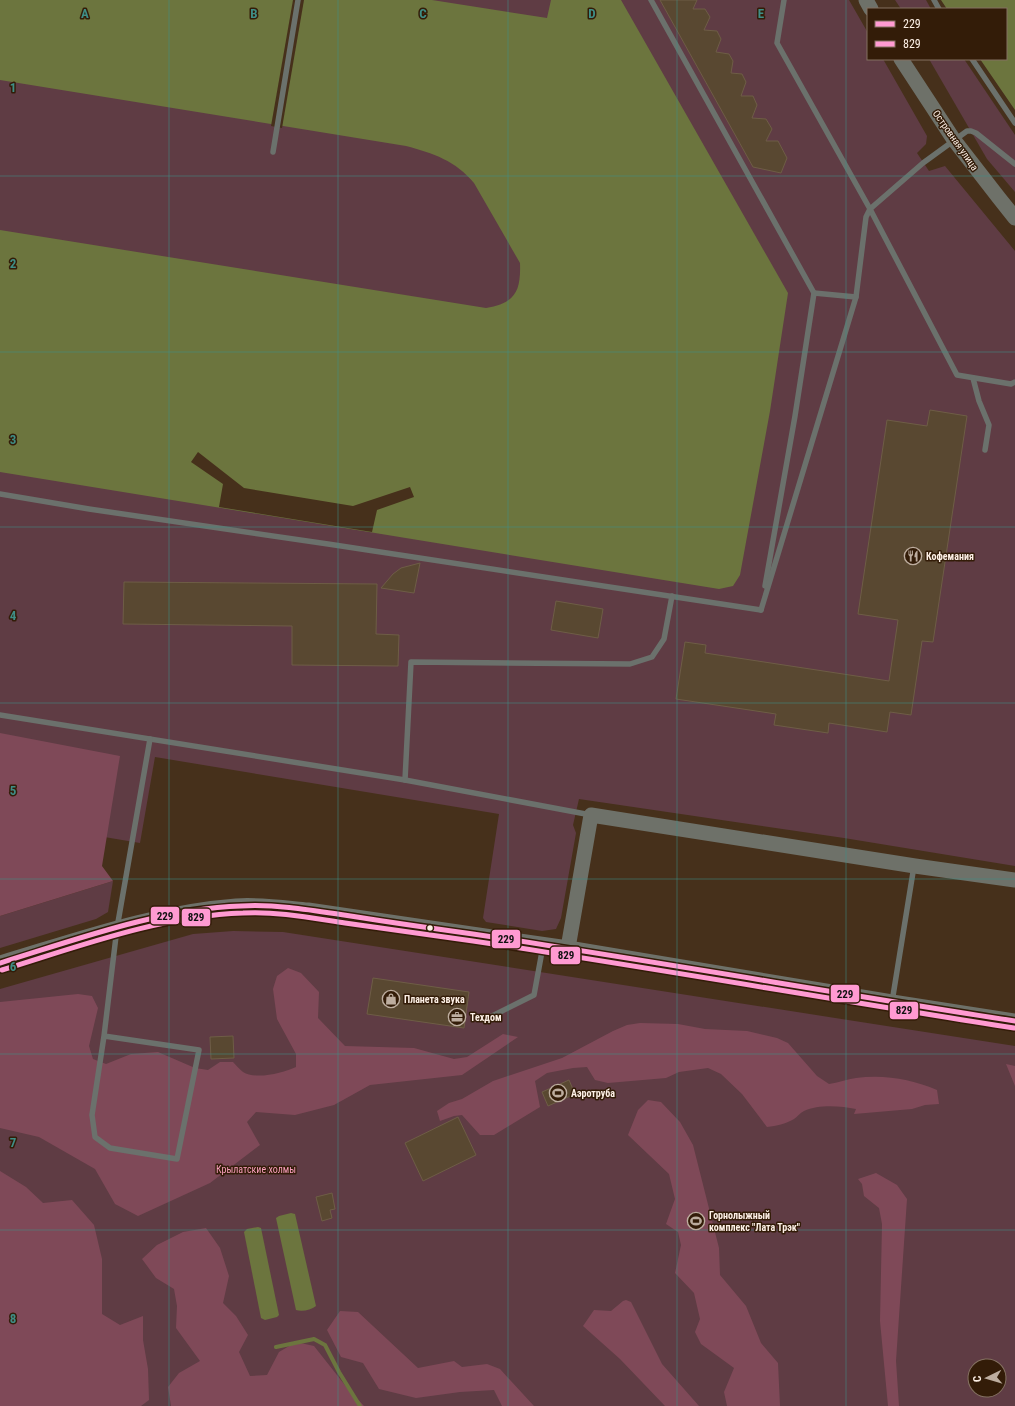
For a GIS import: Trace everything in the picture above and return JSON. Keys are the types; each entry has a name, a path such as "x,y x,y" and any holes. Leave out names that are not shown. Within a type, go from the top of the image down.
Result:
{"main road":[{"name":"Островная улица","path":"902,60 954,140 1015,218"},
{"path":"568,948 591,815 914,866 1015,880"},
{"path":"0,963 117,928 197,910 237,906 308,910 543,944 1015,1021"}],"lane":[{"path":"272,152 298,0"},
{"path":"651,0 814,293 795,416 761,610"},
{"path":"784,0 777,43 870,208 957,375 1011,384 1015,382"},
{"path":"973,60 1015,123"},
{"path":"761,610 856,297 866,217 870,208 923,163 967,131 971,131 1015,164"},
{"path":"814,293 856,297"},
{"path":"973,378 979,401 989,425 985,450"},
{"path":"0,494 89,509 761,610"},
{"path":"405,780 411,662 630,664 652,657 664,639 672,596"},
{"path":"0,715 405,780 591,815"},
{"path":"104,1036 199,1050 177,1159 110,1148 95,1137 92,1115 104,1036 117,928 150,738"},
{"path":"892,1002 914,866"},
{"path":"484,1020 534,995 543,944"}],"green space":[{"path":"0,0 849,0 867,31 867,60 884,60 927,136 926,144 917,153 929,171 945,166 1015,251 1015,866 844,838 579,799 573,825 576,833 561,918 556,929 542,931 486,922 483,918 499,814 155,757 140,843 45,827 0,801"},
{"path":"895,0 926,0 930,8 900,8"},
{"path":"930,60 965,60 1015,135 1015,192 987,159"},
{"path":"113,881 108,912 96,919 0,948 0,916"},
{"name":"Крылатские холмы","path":"233,931 283,932 1015,1046 1015,1406 0,1406 0,989 193,934"}],"shaded area":[{"path":"0,0 432,0 547,18 551,0 621,0 788,293 770,411 740,575 733,586 719,589 0,472 0,230 486,308 504,303 514,294 519,282 520,263 474,183 467,175 452,163 435,155 406,146 0,80"},
{"path":"941,0 1015,0 1015,110 981,60 1007,60 1007,8 946,8"},
{"path":"0,733 120,756 102,866 113,881 0,916"},
{"path":"288,968 301,973 319,992 318,1018 345,1046 414,1048 454,1059 467,1057 503,1034 518,1037 462,1075 370,1085 334,1105 295,1115 256,1112 247,1122 260,1145 210,1183 138,1216 115,1204 95,1169 39,1137 0,1128 0,1002 78,994 92,996 98,1008 89,1046 93,1059 106,1064 131,1054 158,1052 195,1068 208,1070 220,1062 233,1062 243,1072 262,1076 296,1067 296,1054 277,1019 273,989 277,976"},
{"path":"640,1023 678,1024 705,1029 747,1031 777,1038 788,1043 817,1076 829,1084 866,1077 887,1077 908,1080 937,1090 939,1104 925,1105 912,1109 854,1114 856,1109 837,1106 823,1106 804,1111 794,1119 787,1122 767,1127 742,1094 721,1074 708,1068 679,1072 666,1078 608,1083 595,1080 587,1067 547,1073 535,1081 540,1107 494,1135 480,1135 462,1115 440,1121 437,1111 449,1103 462,1099 493,1081 562,1058 613,1031 627,1025"},
{"path":"1006,1064 1015,1066 1015,1086"},
{"path":"648,1100 661,1102 680,1122 693,1145 719,1248 720,1275 746,1306 761,1343 778,1363 780,1406 727,1406 724,1392 734,1368 701,1344 695,1332 700,1319 694,1293 675,1273 681,1245 678,1232 666,1224 675,1199 669,1174 628,1135 638,1110"},
{"path":"0,1171 26,1187 43,1203 72,1200 94,1225 102,1259 102,1314 120,1325 143,1316 143,1340 148,1369 149,1400 141,1406 0,1406"},
{"path":"876,1173 897,1185 907,1199 896,1361 899,1406 888,1406 880,1321 882,1224 879,1208 864,1196 862,1184 858,1179"},
{"path":"291,1213 295,1214 316,1306 312,1309 304,1311 296,1310 276,1218"},
{"path":"258,1227 261,1228 279,1315 277,1317 265,1320 261,1318 244,1232 247,1229"},
{"path":"206,1228 220,1248 229,1276 223,1303 236,1316 248,1335 239,1352 250,1376 267,1375 279,1352 296,1342 314,1346 348,1389 364,1406 171,1406 168,1387 179,1373 200,1361 176,1328 177,1306 174,1289 156,1278 142,1259 157,1245 183,1232"},
{"path":"626,1300 631,1302 662,1364 699,1406 665,1406 620,1359 583,1326 594,1310 611,1311"},
{"path":"340,1311 358,1312 418,1368 454,1361 462,1367 487,1364 500,1369 534,1406 502,1406 494,1390 460,1392 416,1398 379,1389 363,1363 341,1357 327,1330"}],"pier":[{"path":"293,0 304,0 282,128 271,126"},
{"path":"198,452 244,488 353,506 410,487 414,497 377,510 372,532 219,507 223,484 191,462"}],"building":[{"path":"660,0 697,0 693,9 705,9 710,17 704,30 717,31 721,39 716,52 729,54 733,61 731,73 742,74 746,82 741,96 753,96 757,105 752,118 766,119 772,129 766,141 778,141 787,158 781,173 753,167"},
{"path":"930,410 967,416 933,642 922,641 911,715 890,712 887,732 829,723 828,733 774,725 776,714 676,699 685,642 706,645 705,653 889,681 898,620 858,614 887,420 927,426"},
{"path":"420,563 414,593 381,588 393,574 401,568"},
{"path":"124,582 377,584 376,634 399,635 398,666 292,665 292,626 123,624"},
{"path":"556,601 603,609 598,638 551,630"},
{"path":"373,978 469,992 464,1028 367,1014"},
{"path":"233,1036 234,1058 211,1059 210,1037"},
{"name":"Аэротруба","path":"569,1080 575,1094 548,1106 542,1092"},
{"path":"458,1117 476,1155 423,1181 405,1143"},
{"path":"332,1193 335,1209 330,1210 332,1218 322,1221 316,1197"}],"waterway":[{"path":"276,1347 314,1339 325,1345 339,1372 360,1406"}],"transit line":[{"name":"229","path":"0,963 89,935 149,919 210,908 267,906 319,911 541,944 1015,1021"},
{"name":"829","path":"2,970 91,942 151,926 212,915 269,913 307,917 541,951 1014,1028"}],"place":[{"name":"Кофемания","path":"913,556"},
{"name":"Планета звука","path":"391,999"},
{"name":"Техдом","path":"457,1017"},
{"name":"Аэротруба","path":"558,1093"},
{"name":"Горнолыжный комплекс \"Лата Трэк\"","path":"696,1221"}]}
